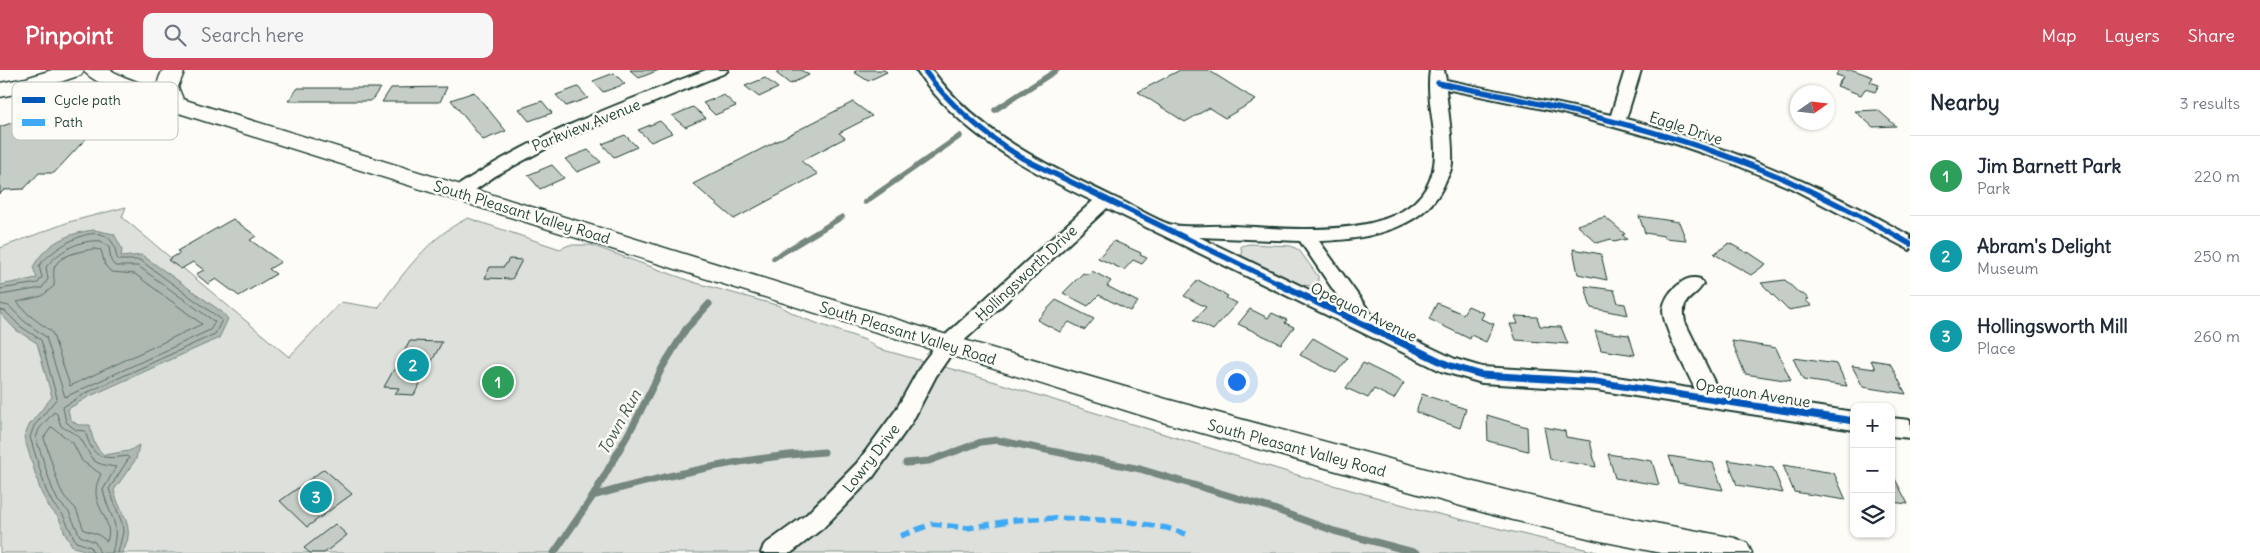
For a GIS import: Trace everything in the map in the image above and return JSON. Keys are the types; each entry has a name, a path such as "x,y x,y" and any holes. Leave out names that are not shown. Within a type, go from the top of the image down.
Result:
{"main road":[{"path":"0,81 62,70"},
{"path":"37,82 73,70"},
{"name":"South Pleasant Valley Road","path":"94,70 116,82"},
{"path":"168,82 174,70"},
{"name":"South Pleasant Valley Road","path":"178,105 948,346 1166,411 1493,501 1596,526 1735,553"}],"street":[{"name":"Parkview Avenue","path":"459,193 492,169 530,147 720,70"},
{"name":"Opequon Avenue","path":"924,70 936,88 986,136 1038,168 1169,230 1371,330 1448,365 1482,375 1596,382 1850,420"},
{"path":"1618,121 1633,70"},
{"path":"1169,230 1325,237 1369,229 1394,222 1414,212 1425,203 1436,188 1444,164 1437,76"},
{"name":"Eagle Drive","path":"1437,76 1662,133 1748,163 1848,208 1910,244"},
{"name":"Hollingsworth Drive","path":"948,346 1105,200"},
{"path":"1307,237 1371,330"},
{"path":"1693,284 1680,292 1672,311 1675,322 1711,399"},
{"name":"Lowry Drive","path":"773,553 815,521 865,470 904,416 928,371 948,346"},
{"path":"1895,428 1910,430"}],"shaded area":[{"path":"126,207 122,217 289,357 341,302 378,308 417,257 441,235 468,218 560,249 569,245 591,245 693,282 780,306 802,318 868,341 876,348 966,373 1294,474 1422,510 1601,553 0,553 0,248 69,222"},
{"path":"1249,244 1291,246 1299,250 1318,276 1318,282 1312,286 1302,285 1242,256 1241,246"}],"water":[{"path":"94,230 114,234 122,249 121,257 142,255 222,312 228,319 219,338 88,397 68,409 70,419 78,425 90,425 94,442 104,455 129,451 139,445 136,459 114,490 128,528 126,544 122,553 97,553 73,547 66,536 59,518 49,507 41,492 24,437 30,424 52,397 37,343 16,330 0,313 0,285 37,278 33,267 51,246 75,234"}],"building":[{"path":"630,70 659,70 639,78"},
{"path":"784,70 801,70 809,75 790,84 776,73"},
{"path":"858,70 884,70 887,72 868,81 854,72"},
{"path":"1180,70 1208,70 1256,100 1225,118 1209,108 1185,122 1138,92"},
{"path":"1839,70 1853,70 1873,77 1870,82 1879,85 1875,92 1865,89 1861,95 1837,86 1843,77 1836,75"},
{"path":"614,73 625,84 603,92 593,81"},
{"path":"765,78 778,88 759,97 745,86"},
{"path":"447,87 440,102 382,102 391,88"},
{"path":"578,87 588,98 566,106 556,95"},
{"path":"298,88 380,88 371,101 288,101"},
{"path":"474,92 506,131 483,140 451,100"},
{"path":"724,95 736,106 715,115 703,103"},
{"path":"542,101 552,113 529,121 519,109"},
{"path":"853,102 872,116 839,133 845,138 801,161 818,174 734,219 693,184"},
{"path":"693,107 706,118 685,127 672,116"},
{"path":"1878,110 1896,126 1873,127 1855,111"},
{"path":"660,121 672,133 651,142 638,130"},
{"path":"12,123 12,140 85,140 54,173 39,173 24,189 4,190 0,194 0,127"},
{"path":"625,135 637,147 614,157 602,144"},
{"path":"588,150 601,162 577,172 565,159"},
{"path":"552,165 564,178 540,189 528,175"},
{"path":"1639,216 1679,222 1686,240 1665,238 1664,236 1645,233"},
{"path":"1605,217 1625,234 1622,235 1627,239 1614,242 1611,239 1597,243 1577,225"},
{"path":"233,219 256,236 250,240 281,262 269,269 276,274 239,296 216,279 208,284 196,274 204,270 193,262 181,269 168,260 180,253 177,251"},
{"path":"1114,241 1141,253 1140,255 1147,258 1142,264 1133,260 1124,270 1098,258"},
{"path":"1729,243 1748,252 1766,264 1751,275 1714,254"},
{"path":"1573,249 1601,254 1607,280 1578,274"},
{"path":"509,259 522,260 512,279 485,278 490,267 504,267"},
{"path":"1092,271 1111,281 1107,286 1138,302 1130,311 1099,295 1088,306 1063,293 1083,273 1088,275"},
{"path":"1198,280 1237,303 1213,330 1194,320 1206,307 1184,296"},
{"path":"1785,280 1800,294 1809,299 1805,300 1812,306 1788,310 1761,283"},
{"path":"1585,286 1614,290 1618,303 1625,304 1628,315 1591,308"},
{"path":"1056,300 1094,319 1085,330 1069,322 1060,332 1037,320"},
{"path":"1437,303 1463,314 1468,306 1484,313 1481,319 1494,324 1486,342 1471,335 1470,339 1429,319"},
{"path":"1250,309 1268,318 1272,313 1287,320 1285,323 1294,327 1281,344 1238,324"},
{"path":"1515,316 1537,317 1540,326 1561,327 1568,344 1516,340 1510,324 1518,324"},
{"path":"1595,331 1629,335 1635,355 1601,350"},
{"path":"1313,338 1348,358 1336,373 1300,355"},
{"path":"410,341 442,342 414,395 395,394 399,388 384,387"},
{"path":"1732,341 1776,348 1791,381 1745,374"},
{"path":"1793,358 1837,364 1847,386 1803,380"},
{"path":"1871,360 1890,363 1906,394 1863,387 1852,366 1875,369"},
{"path":"1363,363 1404,383 1394,399 1374,389 1368,398 1346,388"},
{"path":"1422,394 1466,409 1460,428 1416,412"},
{"path":"1487,415 1527,427 1528,451 1488,441"},
{"path":"1544,427 1565,431 1566,437 1590,441 1596,467 1550,459"},
{"path":"1608,454 1652,461 1659,485 1615,478"},
{"path":"1669,456 1713,463 1723,490 1678,483"},
{"path":"1728,460 1773,468 1783,493 1737,485"},
{"path":"1783,465 1834,473 1846,500 1794,492"},
{"path":"324,469 352,494 307,527 280,501"},
{"path":"1895,479 1908,504 1895,502"},
{"path":"335,524 347,535 324,553 310,553 304,548"}],"waterway":[{"name":"Town Run","path":"995,110 1057,70"},
{"name":"Town Run","path":"865,202 960,136"},
{"name":"Town Run","path":"774,258 842,217"},
{"name":"Town Run","path":"593,496 635,422 662,368 686,329 709,304"},
{"path":"906,463 929,461 981,442 997,440 1140,469 1271,508 1334,531 1417,553"},
{"path":"593,496 736,462 824,452"},
{"name":"Town Run","path":"554,553 593,496"}],"marked path":[{"path":"900,536 921,526 937,523 968,528 1015,520 1057,518 1124,521 1167,528 1186,534"}],"cycle path":[{"path":"924,70 935,86 961,114 990,138 1039,168 1448,365 1482,375 1596,382 1850,420"},
{"path":"1438,83 1501,95 1623,123 1682,141 1740,161 1797,184 1854,212 1910,244"}],"place":[{"name":"Abram's Delight","path":"413,365"},
{"name":"Jim Barnett Park","path":"498,382"},
{"name":"Hollingsworth Mill","path":"316,497"}]}
